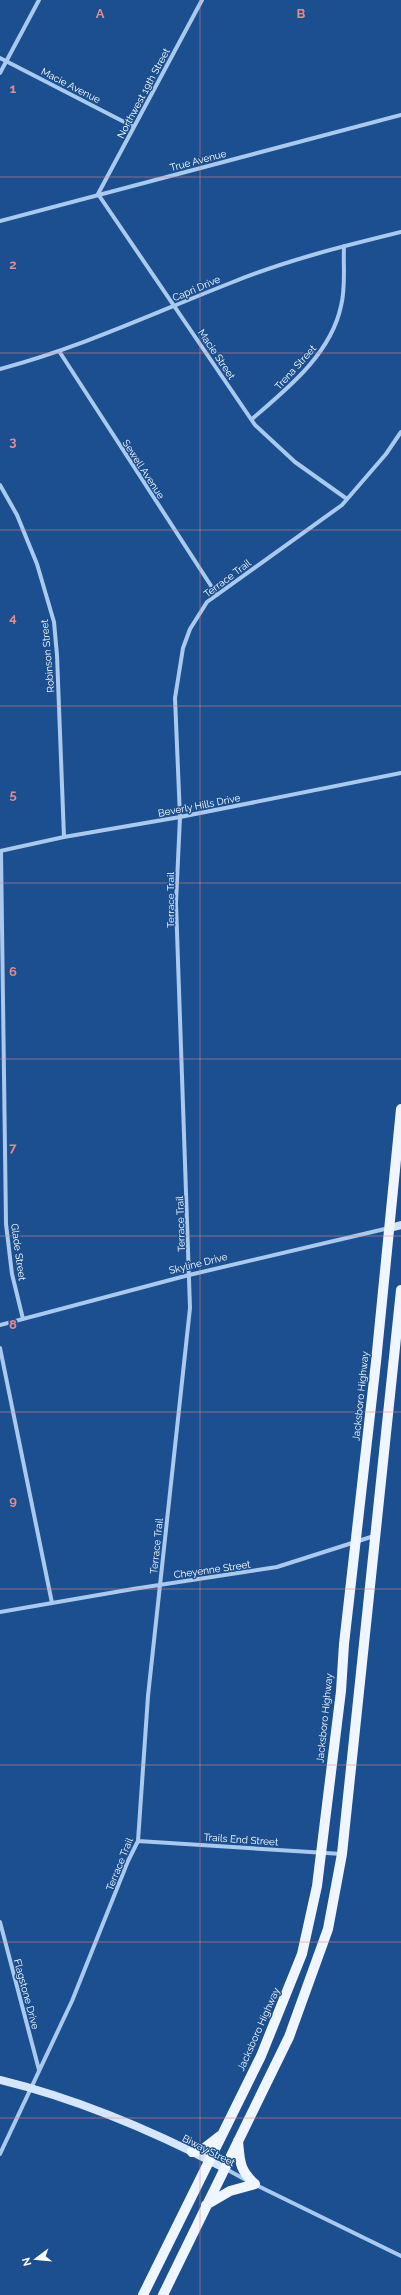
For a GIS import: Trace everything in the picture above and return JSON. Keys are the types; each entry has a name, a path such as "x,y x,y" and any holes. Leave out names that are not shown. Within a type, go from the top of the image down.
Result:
{"main road":[{"name":"Jacksboro Highway","path":"143,2295 261,2056 302,1954 312,1913 342,1673 390,1228 401,1109"},
{"path":"163,2295 289,2037 319,1958 328,1929 342,1854 401,1290"},
{"path":"342,1673 360,1675"},
{"path":"192,2152 202,2150 223,2133"},
{"path":"238,2141 244,2175 255,2184"},
{"path":"206,2205 230,2191 255,2184"}],"street":[{"path":"0,73 39,0"},
{"name":"Northwest 19th Street","path":"98,194 202,0"},
{"name":"Macie Avenue","path":"0,58 134,127"},
{"name":"True Avenue","path":"0,221 401,115"},
{"name":"Macie Street","path":"98,194 252,419 295,462 347,499"},
{"name":"Capri Drive","path":"0,369 59,352 241,279 305,256 401,232"},
{"name":"Trena Street","path":"252,419 283,392 307,368 326,342 341,308 344,289 344,246"},
{"name":"Sewell Avenue","path":"59,352 217,595"},
{"name":"Terrace Trail","path":"0,2154 72,2001 128,1861 138,1841 148,1696 190,1308 176,903 180,817 175,698 184,648 190,629 207,602 342,505 386,454 401,432"},
{"name":"Robinson Street","path":"0,485 18,515 37,564 54,622 64,837"},
{"name":"Beverly Hills Drive","path":"0,851 64,837 180,817 401,773"},
{"name":"Glade Street","path":"0,851 6,1224 8,1251 23,1319"},
{"name":"Skyline Drive","path":"0,1325 189,1275 401,1225"},
{"path":"0,1348 52,1603"},
{"name":"Cheyenne Street","path":"0,1612 277,1567 375,1536"},
{"name":"Trails End Street","path":"138,1841 342,1854"},
{"name":"Flagstone Drive","path":"0,1922 39,2070"},
{"name":"Biway Street","path":"0,2080 48,2092 126,2122 192,2152 401,2256"}]}
